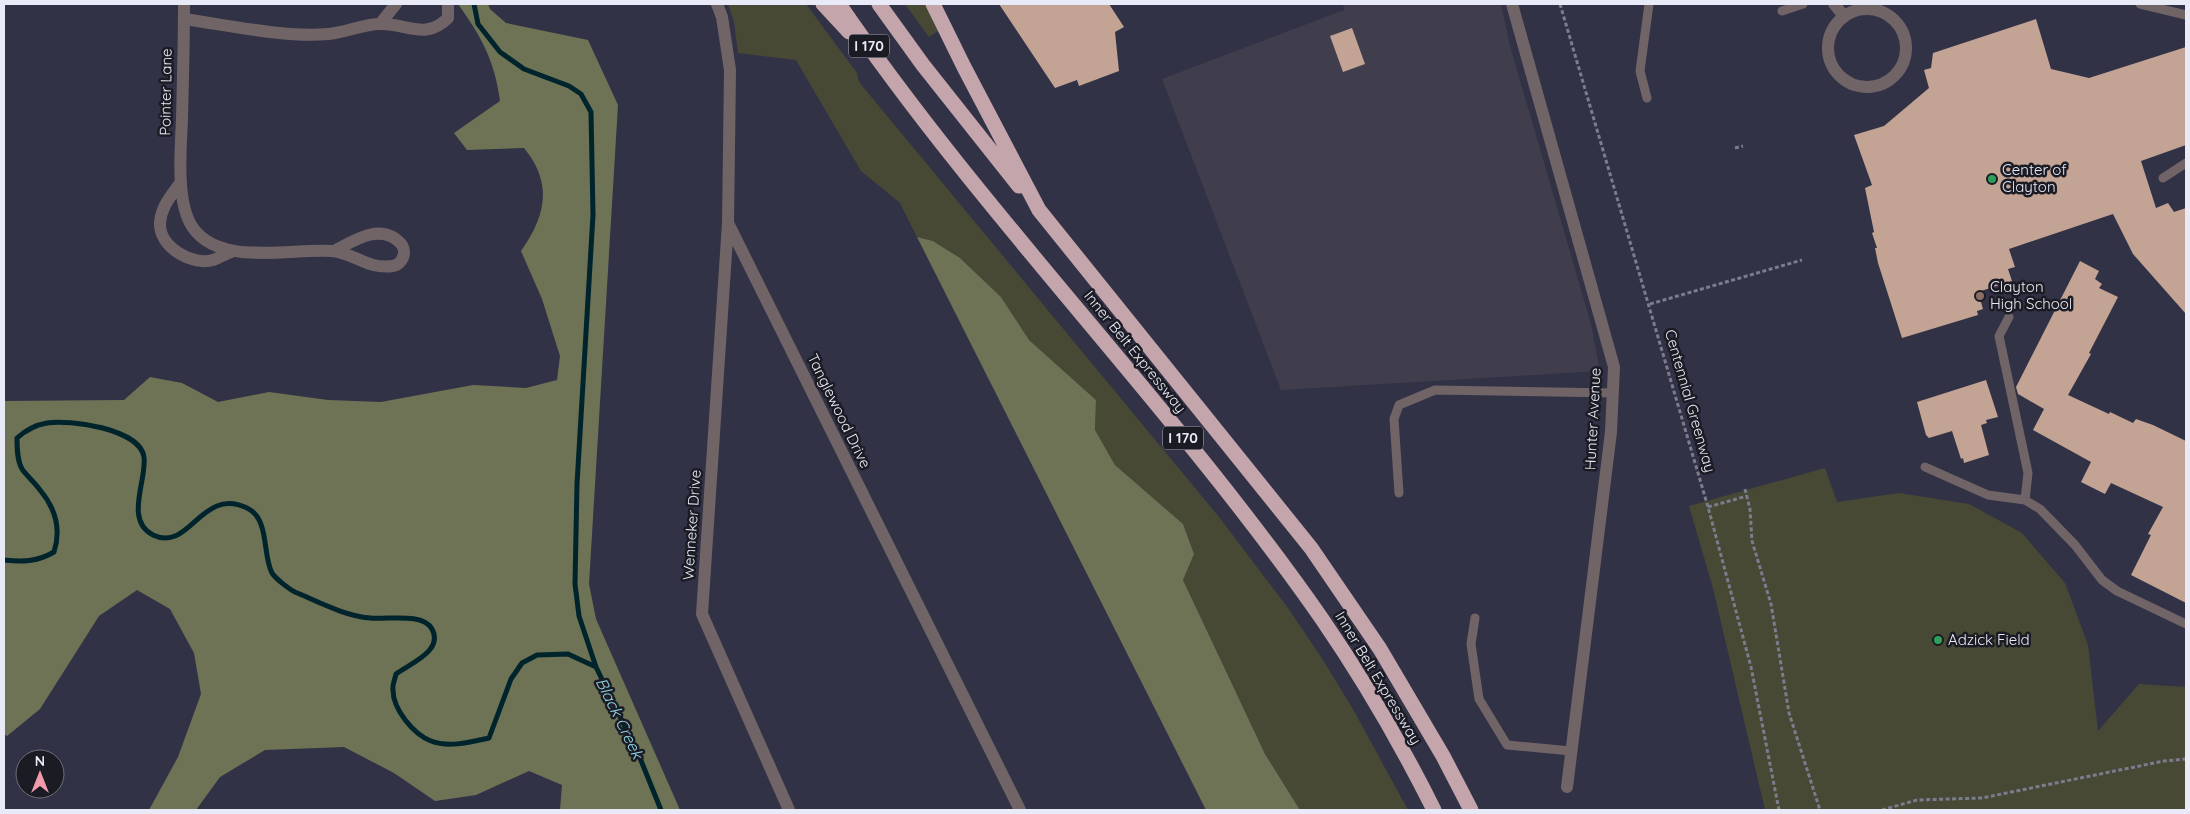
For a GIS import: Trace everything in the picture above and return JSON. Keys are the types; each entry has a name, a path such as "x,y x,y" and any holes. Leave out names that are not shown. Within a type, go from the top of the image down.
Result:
{"highway":[{"path":"823,4 900,88"},
{"name":"Inner Belt Expressway","path":"839,4 900,88 1212,473 1288,570 1356,670 1389,725 1434,810"},
{"name":"I 170","path":"879,4 939,86 1039,210"},
{"path":"933,4 959,59 1039,210"},
{"name":"Inner Belt Expressway","path":"1039,210 1311,548 1380,649 1443,756 1471,810"},
{"path":"1443,756 1477,810"}],"street":[{"name":"Pointer Lane","path":"184,4 181,182 190,223 202,237 214,245 231,252"},
{"path":"380,24 396,4"},
{"path":"184,19 309,34 348,32 380,24 410,30 435,28 448,18 448,4"},
{"name":"Tanglewood Drive","path":"717,4 722,17 730,70 728,223 1020,810"},
{"name":"Hunter Avenue","path":"1512,4 1614,367 1611,432 1567,787"},
{"path":"1834,4 1844,16"},
{"path":"1857,10 1875,10 1888,14 1900,26 1907,46 1906,60 1899,72 1884,84 1863,88 1850,84 1840,77 1831,65 1828,44 1832,30 1844,16 1857,10"},
{"name":"Pointer Lane","path":"181,182 164,206 160,224 164,240 178,254 192,259 212,260 231,252 334,251 362,263 396,266 402,260 404,251 402,244 391,236 377,233 364,236 334,251"},
{"name":"Wenneker Drive","path":"728,223 702,614 789,810"}],"lane":[{"path":"1647,98 1640,71 1649,4"},
{"path":"1782,11 1803,4"},
{"path":"2140,4 2186,14"},
{"path":"2163,178 2186,163"},
{"path":"2009,317 1999,336 2028,473 2026,500"},
{"path":"1399,493 1394,419 1400,405 1435,390 1613,393"},
{"path":"1925,467 1988,495 2026,500 2040,509 2075,545 2102,580 2117,591 2186,624"},
{"path":"1475,618 1471,644 1479,699 1507,745 1572,751"}],"path":[{"name":"Centennial Greenway","path":"1560,4 1650,304 1708,507 1751,667 1779,810"},
{"path":"1735,148 1743,146"},
{"path":"1650,304 1802,260"},
{"path":"1745,490 1752,541 1771,604 1789,713 1820,810"},
{"path":"1708,507 1746,496"},
{"path":"1882,810 1917,800 1982,798 2164,761 2186,759"}],"shaded area":[{"path":"1343,4 1501,4 1510,46 1591,324 1600,371 1281,390 1162,79 1344,10"}],"green space":[{"path":"458,4 488,4 490,9 506,23 588,40 618,105 589,584 596,619 680,810 560,810 562,785 529,771 476,795 435,801 394,773 344,747 265,750 220,777 196,810 149,810 178,757 201,694 194,653 170,609 137,590 99,616 40,709 7,736 4,734 4,401 124,400 150,377 182,383 218,402 269,392 328,400 381,402 473,385 526,388 557,380 560,356 542,299 521,251 541,212 543,200 539,174 524,148 467,150 454,133 500,101 491,61 474,27"},
{"path":"728,4 806,4 857,73 859,82 1219,517 1288,608 1354,711 1408,810 1300,810 1265,754 1183,580 1194,554 1183,524 1115,465 1095,430 1096,400 1029,340 1001,297 960,258 933,241 917,237 900,203 861,171 796,60 738,53 734,22"},
{"path":"905,4 926,4 938,31 929,37"},
{"path":"917,237 933,241 960,258 1001,297 1029,340 1096,400 1095,430 1115,465 1183,524 1194,554 1183,580 1265,754 1300,810 1206,810"},
{"path":"1825,468 1837,502 1899,493 1969,504 2022,533 2065,583 2088,645 2098,731 2139,684 2186,687 2186,810 1765,810 1713,588 1689,506"}],"building":[{"path":"999,4 1109,4 1124,27 1115,32 1119,71 1079,86 1077,80 1055,88"},
{"name":"Center of Clayton","path":"2036,19 2051,69 2089,78 2186,47 2186,145 2141,161 2156,208 2168,203 2174,212 2186,208 2186,314 2133,254 2113,214 2009,249 2015,267 2008,269 2012,281 1978,292 1983,309 1977,311 1978,315 1902,338 1878,263 1875,248 1877,248 1872,233 1874,232 1865,188 1872,185 1854,135 1884,126 1929,88 1924,70 1931,68 1933,53"},
{"path":"1352,28 1365,64 1343,72 1330,36"},
{"name":"Clayton High School","path":"2080,261 2099,271 2095,279 2102,284 2099,288 2118,297 2089,353 2091,354 2068,395 2133,423 2136,419 2153,425 2186,441 2186,603 2131,575 2151,535 2148,534 2163,507 2111,483 2105,494 2081,482 2091,462 2033,430 2044,409 2018,394 2016,387"},
{"path":"1986,380 1998,417 1986,420 1987,423 1981,425 1989,455 1964,463 1952,431 1929,438 1926,435 1917,402"}],"waterway":[{"path":"474,4 478,24 500,52 524,69 569,86 581,94 591,112 593,215 577,484 575,584 579,616 596,667"},
{"name":"Black Creek","path":"4,560 17,561 42,558 54,552 57,536 56,520 50,505 20,465 17,438 27,430 47,423 58,422 87,425 118,433 140,447 144,457 138,510 144,528 153,535 166,538 177,535 218,505 231,504 247,508 259,520 272,573 292,591 332,608 361,617 404,618 421,620 427,624 432,629 433,644 423,656 396,674 393,684 394,697 400,713 411,727 424,738 445,744 467,743 489,738 511,679 522,663 537,655 568,654 596,667 640,758 661,810"}],"place":[{"name":"Center of Clayton","path":"1992,179"},
{"name":"Clayton High School","path":"1980,296"},
{"name":"Adzick Field","path":"1938,640"}]}
